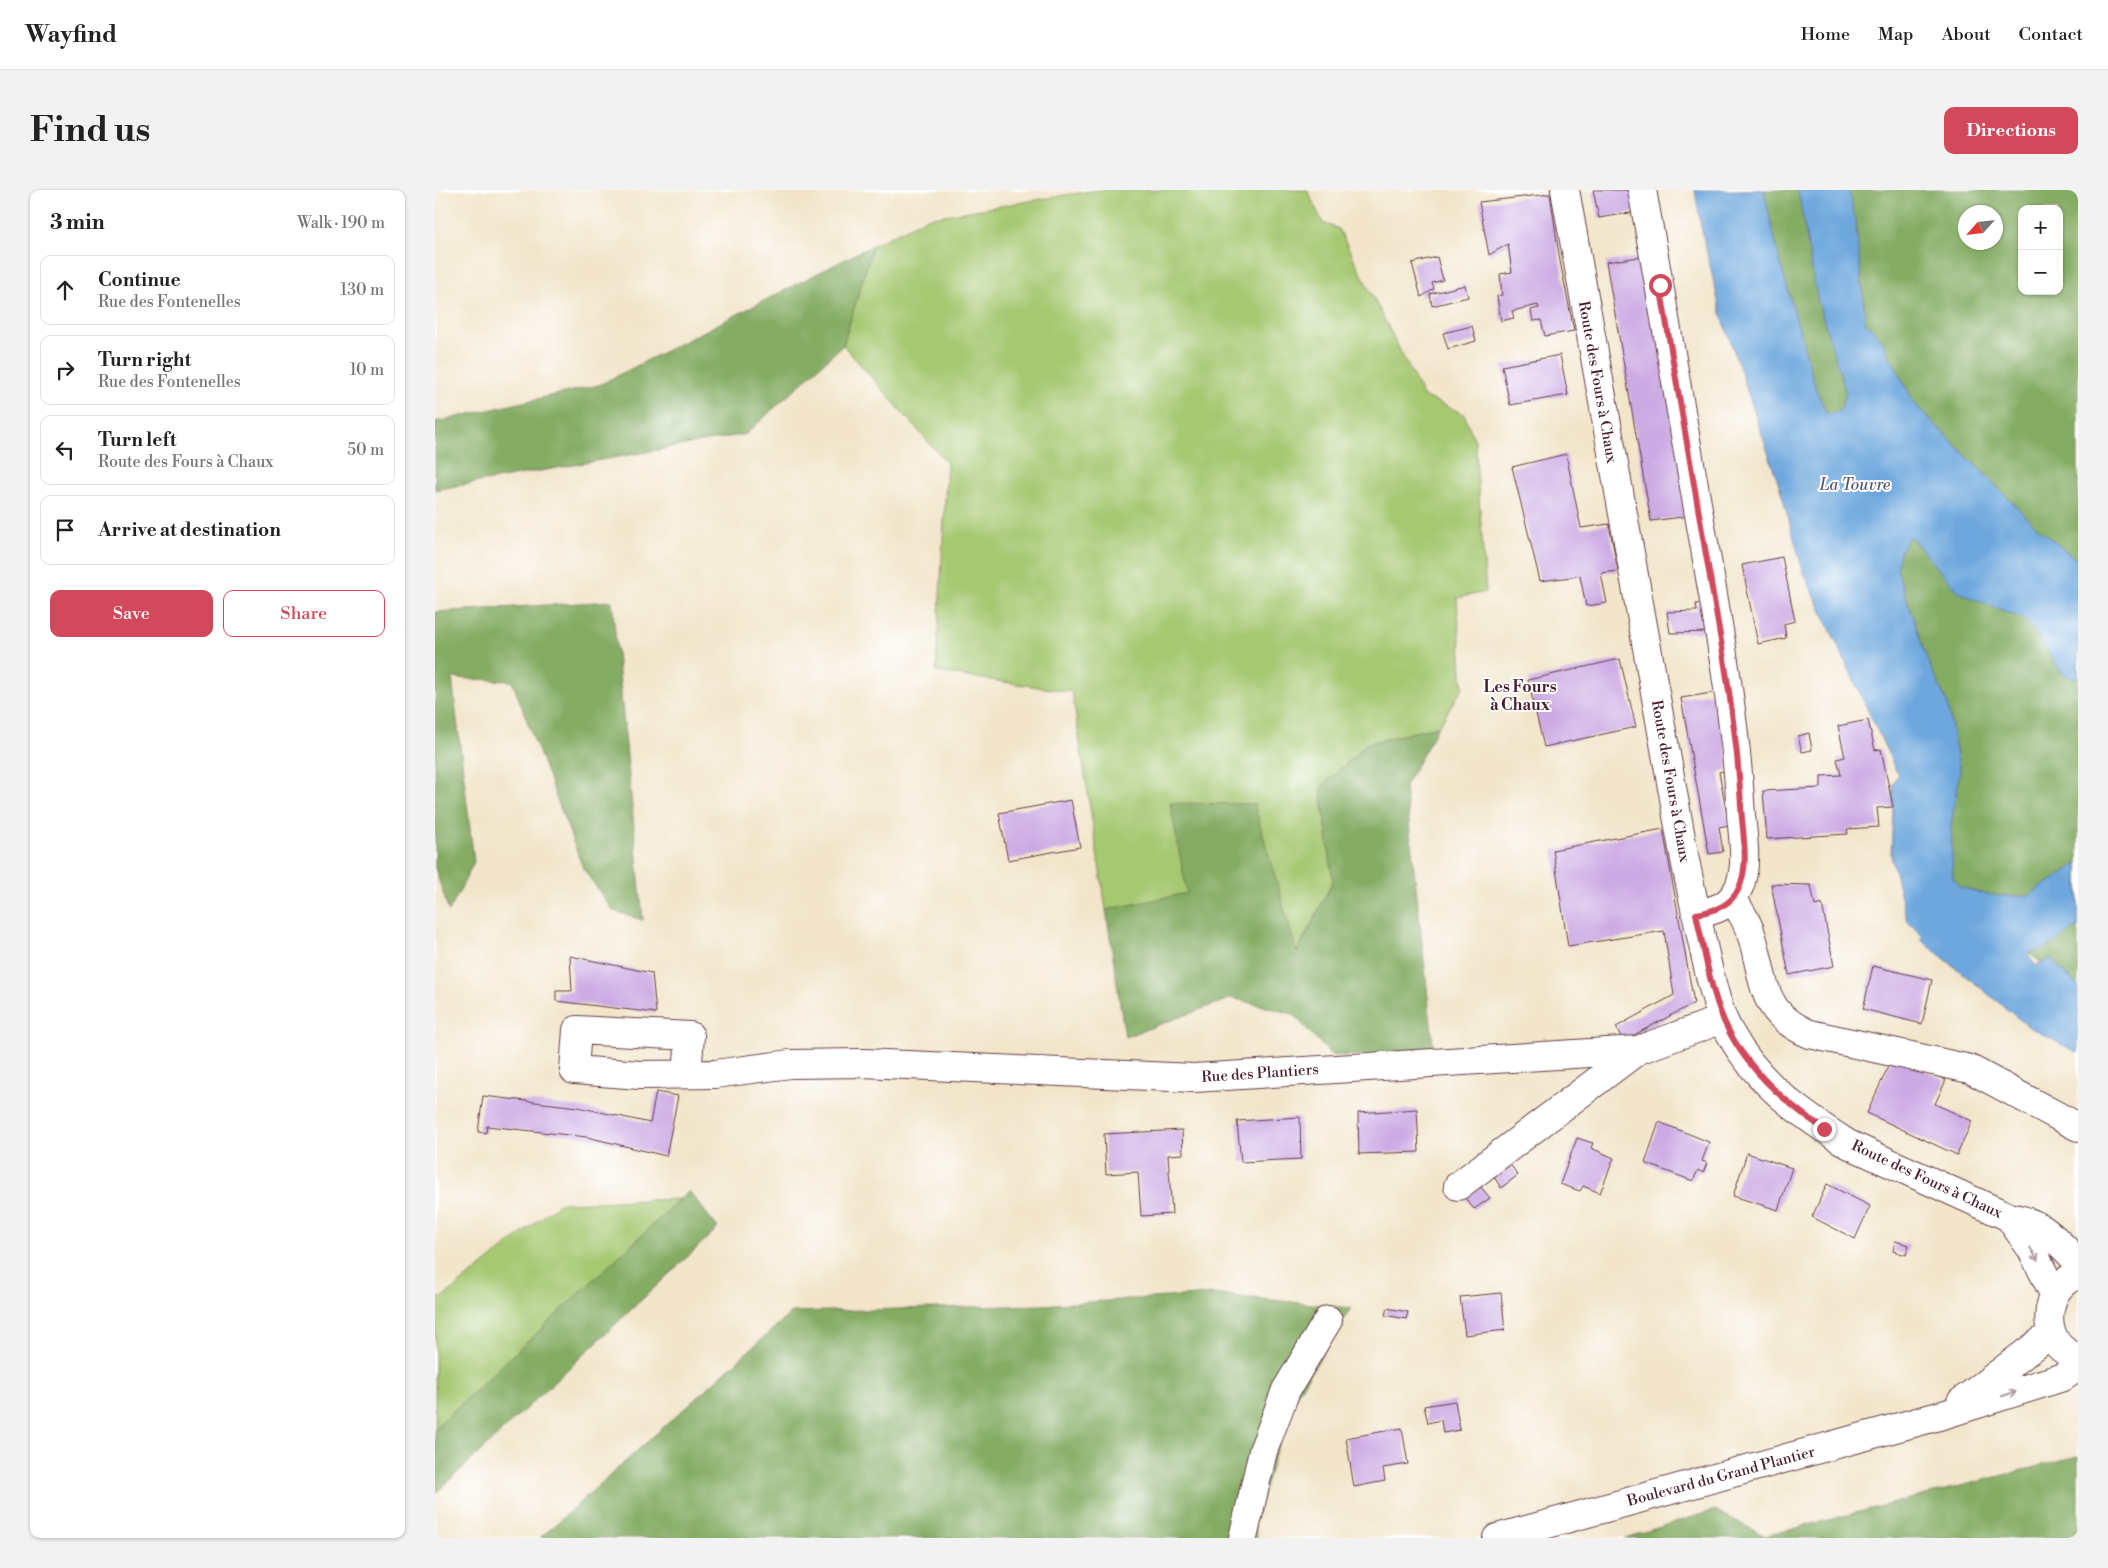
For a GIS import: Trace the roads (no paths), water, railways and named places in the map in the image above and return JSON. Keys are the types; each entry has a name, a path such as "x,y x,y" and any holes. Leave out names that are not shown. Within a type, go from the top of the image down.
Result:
{"street":[{"name":"Route des Fours à Chaux","path":"1565,190 1616,484 1696,914 1723,1019 1750,1063 1783,1098 1804,1116 1848,1144 2009,1217 2025,1219 2041,1226 2078,1262"},
{"path":"1642,190 1725,656 1734,722 1744,860 1743,874 1739,888 1724,906 1711,912 1696,914"},
{"path":"1732,898 1745,916 1753,940 1763,986 1772,1004 1785,1020 1798,1029 1810,1034 1970,1069 2078,1128"},
{"name":"Rue des Plantiers","path":"687,1074 715,1074 790,1064 863,1064 1194,1078 1638,1050 1723,1019"},
{"path":"1458,1186 1638,1050"},
{"name":"Route des Fours à Chaux","path":"2009,1217 2032,1250 2054,1294"},
{"path":"2078,1275 2064,1282 2054,1294 2050,1305 2052,1333 2058,1345 2078,1359"},
{"path":"1243,1538 1263,1451 1286,1390 1328,1320"},
{"name":"Boulevard du Grand Plantier","path":"1946,1414 2052,1333"},
{"name":"Boulevard du Grand Plantier","path":"1497,1538 1946,1414 2063,1377 2078,1367"}],"water":[{"name":"La Touvre","path":"1695,190 1764,190 1779,258 1817,392 1827,413 1831,414 1840,410 1846,393 1817,298 1798,190 1849,190 1855,219 1866,323 1880,337 1915,404 2038,528 2078,561 2078,678 2067,676 2061,672 2040,638 2024,619 1958,591 1910,536 1900,552 1897,569 1928,662 1947,702 1960,771 1951,825 1953,878 1960,887 1981,893 1999,896 2028,896 2078,863 2078,927 2045,949 2027,954 2036,966 2051,958 2078,985 2078,1053 2029,1027 1920,939 1924,937 1907,921 1891,856 1892,785 1898,775 1803,571 1780,488 1721,313 1701,227"}],"district":[{"name":"Les Fours à Chaux","path":"1520,695"}]}
